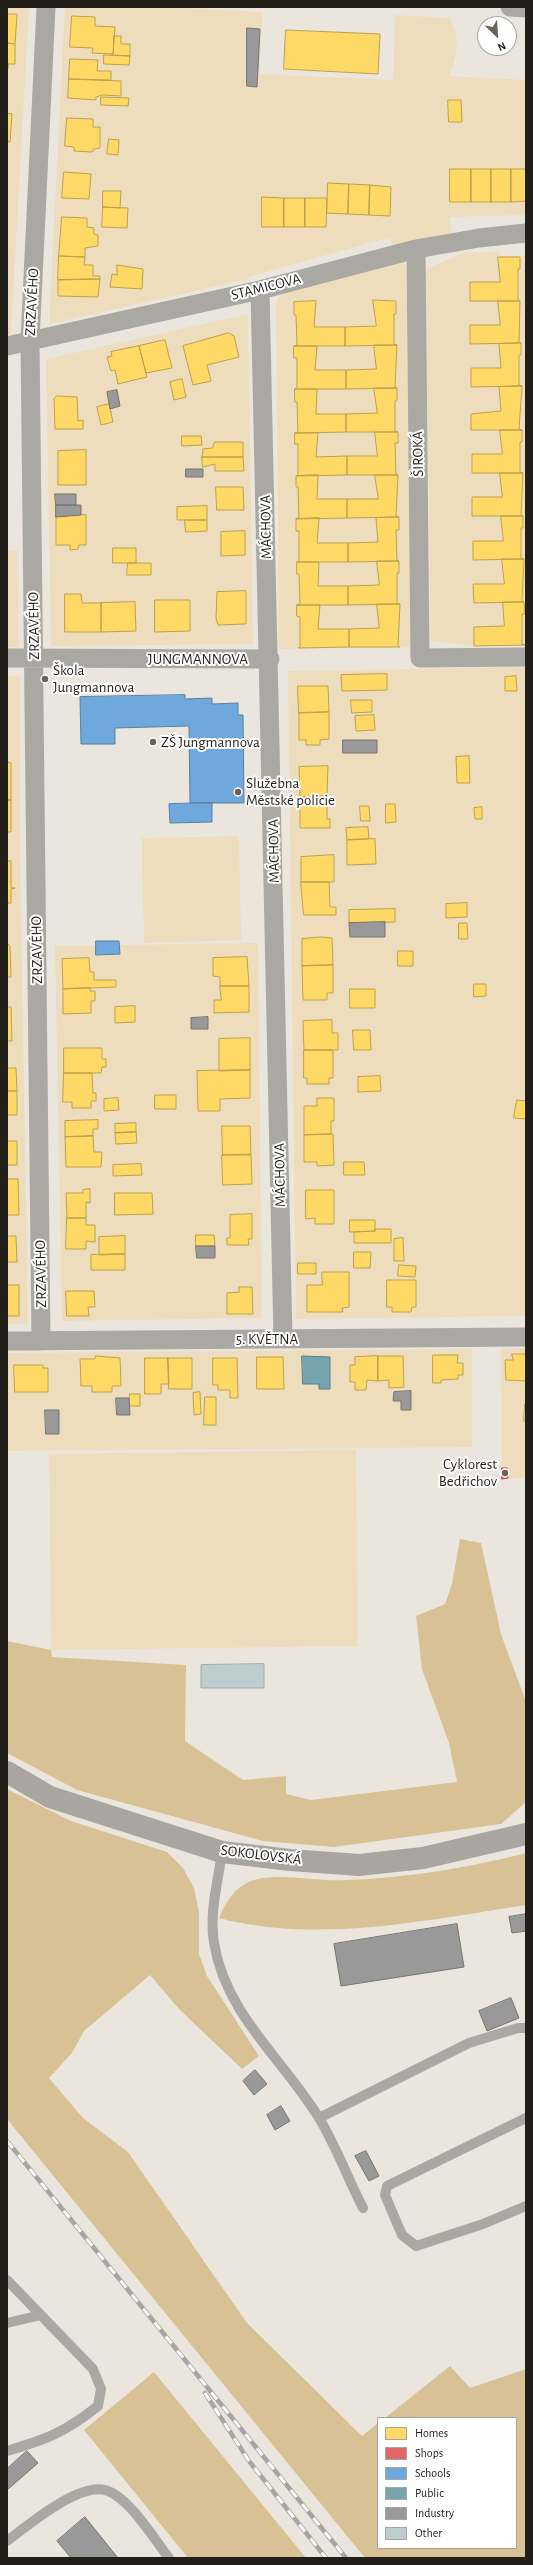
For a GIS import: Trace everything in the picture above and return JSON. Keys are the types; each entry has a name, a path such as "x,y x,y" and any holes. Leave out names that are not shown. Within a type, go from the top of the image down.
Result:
{"street":[{"name":"ZRZAVÉHO","path":"42,1341 30,340 46,7"},
{"path":"510,7 526,8"},
{"name":"STAMICOVA","path":"7,346 260,290 416,249 479,238 526,233"},
{"name":"ŠIROKÁ","path":"416,249 420,658 526,656"},
{"name":"MÁCHOVA","path":"260,290 270,659 283,1339"},
{"name":"JUNGMANNOVA","path":"7,658 270,659"},
{"name":"5. KVĚTNA","path":"7,1341 526,1337"},
{"name":"SOKOLOVSKÁ","path":"7,1772 50,1796 222,1852 359,1865 423,1858 526,1834"}],"lane":[{"path":"222,1852 213,1910 214,1942 221,1972 255,2034 319,2118 363,2208"},
{"path":"319,2118 469,2043 518,2028 526,2028"},
{"path":"526,2118 387,2186 385,2195 402,2235 416,2246 483,2224 526,2206"},
{"path":"7,2280 93,2369 101,2388 98,2406 71,2427 59,2433 7,2451"},
{"path":"7,2323 41,2315"},
{"path":"7,2542 51,2508 83,2492 107,2490 124,2502 169,2558"}],"shaded area":[{"path":"7,7 29,7 11,333 7,334"},
{"path":"65,7 160,7 263,12 259,74 393,80 395,15 449,18 455,31 456,54 449,76 526,80 526,215 450,217 451,233 392,247 391,237 248,277 248,279 49,324"},
{"path":"499,252 500,256 526,256 526,645 474,646 431,641 425,270 462,253"},
{"path":"395,262 403,263 406,267 408,278 414,647 279,649 276,302 283,293"},
{"path":"248,314 253,644 51,646 46,359"},
{"path":"7,550 17,550 19,647 7,647"},
{"path":"526,667 526,1316 296,1319 288,671"},
{"path":"7,676 20,677 20,844 28,1324 7,1324"},
{"path":"239,836 241,940 144,943 142,838"},
{"path":"258,943 262,1318 62,1321 55,946"},
{"path":"526,1348 526,1478 502,1479 501,1349"},
{"path":"472,1349 472,1447 7,1451 7,1353"},
{"path":"356,1450 358,1646 51,1650 49,1454"},
{"path":"460,1539 481,1543 501,1634 526,1702 526,1802 501,1824 334,1847 263,1841 77,1790 7,1753 7,1641 51,1650 52,1657 186,1665 185,1741 243,1780 286,1776 286,1794 311,1800 457,1782 449,1743 422,1669 416,1616 445,1604 452,1584"},
{"path":"7,1789 71,1821 167,1852 183,1868 194,1888 199,1912 199,1954 207,1976 259,2056 242,2069 179,2009 150,1975 84,2031 72,2053 49,2078 83,2118 128,2152 247,2323 362,2436 377,2424 377,2549 517,2549 517,2417 386,2417 450,2366 470,2388 526,2369 526,2558 365,2558 7,2119"},
{"path":"526,1853 526,1905 411,1923 333,1929 294,1929 256,1926 219,1918 229,1899 234,1893 244,1885 258,1879 268,1877 290,1877 335,1880 414,1875 459,1868"},
{"path":"154,2372 306,2558 188,2558 84,2430"}],"building: Homes":[{"path":"7,14 17,14 15,44 7,43"},
{"path":"72,16 95,17 95,26 115,27 113,54 92,53 93,48 70,47"},
{"path":"286,30 380,34 378,74 284,69"},
{"path":"114,36 121,36 121,44 130,44 130,56 111,55 113,54"},
{"path":"7,43 15,44 15,64 8,64 8,68"},
{"path":"104,55 130,56 129,65 104,64"},
{"path":"70,59 98,60 97,71 111,71 111,80 69,79"},
{"path":"69,79 121,81 121,96 102,95 96,97 96,100 68,98"},
{"path":"101,97 129,98 128,106 101,105"},
{"path":"448,100 461,100 462,122 449,122"},
{"path":"7,113 12,114 10,142 7,142"},
{"path":"67,118 93,119 93,127 100,127 100,148 94,149 92,152 74,151 74,147 65,146"},
{"path":"109,139 119,140 118,155 107,154"},
{"path":"450,169 471,169 471,202 450,202"},
{"path":"471,169 491,169 491,202 471,202"},
{"path":"491,169 511,169 511,202 491,202"},
{"path":"511,169 526,169 526,201 511,202"},
{"path":"64,172 91,174 89,199 62,198"},
{"path":"328,183 349,184 348,214 327,213"},
{"path":"349,184 370,185 369,215 348,214"},
{"path":"370,185 391,187 390,216 369,215"},
{"path":"103,191 121,191 120,208 103,207"},
{"path":"262,197 284,198 284,227 262,227"},
{"path":"284,198 305,198 305,227 284,227"},
{"path":"305,198 327,198 326,227 305,227"},
{"path":"103,207 128,208 127,228 102,227"},
{"path":"62,217 87,218 87,227 94,228 94,234 98,235 98,246 85,248 85,257 59,256"},
{"path":"59,256 85,257 84,265 93,265 93,276 100,276 100,279 58,280"},
{"path":"498,257 520,257 520,269 518,269 518,300 520,301 470,301 470,282 500,282"},
{"path":"117,265 143,269 142,289 110,287 112,274 117,275"},
{"path":"100,279 98,297 58,296 58,280"},
{"path":"373,300 396,301 396,314 394,314 394,344 397,345 345,346 345,327 376,326"},
{"path":"316,301 314,327 345,327 345,346 294,346 297,345 294,302"},
{"path":"498,301 520,301 519,342 521,343 470,344 470,325 500,325"},
{"path":"229,333 234,336 239,357 207,365 211,381 193,385 183,346"},
{"path":"165,340 172,368 146,373 139,346"},
{"path":"521,343 521,355 519,355 519,385 522,386 471,387 471,368 501,368 499,344"},
{"path":"374,345 397,345 395,387 397,388 346,389 346,370 376,369"},
{"path":"139,346 147,377 118,384 115,370 111,371 107,357 112,356 111,352"},
{"path":"294,346 317,346 315,370 346,370 346,389 295,389 297,388 297,358 294,358"},
{"path":"182,379 186,397 174,400 170,382"},
{"path":"522,386 519,429 522,430 471,430 471,414 501,411 499,387"},
{"path":"374,388 397,388 397,400 395,401 395,431 398,432 346,432 346,414 377,413"},
{"path":"295,389 317,389 316,414 346,414 346,432 295,433 298,432"},
{"path":"57,396 77,397 78,421 83,420 83,429 55,429 54,399"},
{"path":"109,404 113,422 101,425 97,407"},
{"path":"500,430 522,430 522,442 520,442 520,472 523,473 472,473 472,454 502,454"},
{"path":"375,432 398,432 398,443 395,443 396,474 398,475 347,475 347,456 377,456"},
{"path":"295,433 318,433 316,457 347,456 347,475 296,476 298,475 298,444 295,444"},
{"path":"182,436 201,436 202,445 182,446"},
{"path":"215,442 243,442 243,457 202,457 203,449 212,448"},
{"path":"86,450 86,485 58,485 58,451"},
{"path":"202,457 243,457 244,471 215,471 215,464 203,467"},
{"path":"500,473 523,473 521,515 523,516 472,516 472,497 502,497"},
{"path":"318,475 317,499 347,499 347,518 296,519 299,517 296,476"},
{"path":"375,475 398,475 396,517 399,517 347,518 347,499 378,499"},
{"path":"216,487 243,487 244,510 217,510"},
{"path":"207,506 207,520 177,520 177,507"},
{"path":"86,515 86,545 79,545 78,549 70,550 70,545 56,545 56,516"},
{"path":"501,516 523,516 523,528 521,528 521,558 524,559 473,560 473,541 503,541"},
{"path":"399,517 399,530 396,530 397,560 399,561 348,562 348,543 378,542 376,518"},
{"path":"319,518 317,543 348,543 348,562 297,562 299,561 299,531 296,531 296,519"},
{"path":"185,520 207,520 207,531 186,532"},
{"path":"245,531 245,555 221,556 221,532"},
{"path":"113,548 136,548 136,563 113,563"},
{"path":"502,559 524,559 522,601 524,602 474,603 473,584 504,584"},
{"path":"377,561 399,561 399,573 397,573 397,603 400,604 348,605 348,586 379,585"},
{"path":"297,562 319,562 318,586 348,586 348,605 297,605 300,604"},
{"path":"128,563 151,563 151,575 127,575"},
{"path":"246,591 246,624 218,625 216,618 217,592"},
{"path":"65,594 81,594 82,603 101,603 101,632 65,632"},
{"path":"155,600 190,600 190,631 155,632"},
{"path":"135,602 136,631 101,632 101,603"},
{"path":"503,602 524,602 525,614 522,614 522,644 525,645 474,646 474,627 504,626"},
{"path":"377,604 400,604 398,646 400,647 349,647 349,629 379,628"},
{"path":"297,605 320,605 318,629 349,629 349,647 298,648 300,647 300,617 297,616"},
{"path":"387,674 387,690 342,691 341,675"},
{"path":"516,676 517,691 505,691 505,677"},
{"path":"298,686 328,686 329,712 299,713"},
{"path":"351,700 372,700 372,712 352,713"},
{"path":"329,712 329,739 320,740 320,745 306,745 306,740 299,740 299,713"},
{"path":"374,715 375,730 356,731 355,716"},
{"path":"469,756 470,783 457,783 456,757"},
{"path":"7,762 11,763 11,800 7,800"},
{"path":"328,766 327,796 300,797 299,767"},
{"path":"327,796 327,819 330,819 330,828 300,828 300,797"},
{"path":"7,800 11,800 11,832 7,832"},
{"path":"386,804 395,804 396,822 386,823"},
{"path":"360,806 369,806 370,821 361,821"},
{"path":"482,807 482,819 475,819 474,808"},
{"path":"368,827 369,839 347,840 346,828"},
{"path":"375,839 376,864 347,865 347,840"},
{"path":"334,855 334,882 301,882 301,857"},
{"path":"7,861 11,861 11,888 15,888 11,889 11,903 7,903"},
{"path":"301,882 329,882 330,907 336,907 336,915 304,915"},
{"path":"467,903 467,917 446,918 446,904"},
{"path":"395,909 395,922 349,923 349,910"},
{"path":"459,923 467,923 468,939 459,939"},
{"path":"322,937 332,938 333,965 302,966 302,939"},
{"path":"7,943 10,946 11,977 7,977"},
{"path":"398,951 413,951 413,966 398,966"},
{"path":"247,957 249,986 220,986 220,977 213,976 213,958"},
{"path":"89,958 90,972 94,972 94,980 116,980 116,987 63,989 62,959"},
{"path":"333,965 333,993 327,993 327,1000 303,1000 302,966"},
{"path":"474,984 486,984 486,996 474,997"},
{"path":"220,986 249,986 249,1012 214,1013 214,1000 221,1000"},
{"path":"90,988 90,991 95,991 95,1001 91,1001 91,1013 63,1014 63,989"},
{"path":"350,989 375,989 375,1008 350,1008"},
{"path":"135,1006 135,1022 115,1023 115,1007"},
{"path":"7,1007 11,1007 12,1041 7,1041"},
{"path":"332,1020 332,1033 338,1033 338,1050 304,1050 303,1021"},
{"path":"353,1030 370,1030 371,1050 354,1050"},
{"path":"250,1038 250,1070 219,1071 219,1039"},
{"path":"64,1048 102,1048 102,1059 106,1059 106,1067 102,1067 101,1073 64,1073"},
{"path":"304,1050 333,1050 333,1078 329,1078 329,1084 307,1084 307,1078 304,1078"},
{"path":"7,1068 16,1068 17,1091 7,1091"},
{"path":"250,1070 250,1098 220,1099 220,1111 198,1111 197,1071"},
{"path":"64,1073 92,1073 93,1093 96,1093 96,1101 91,1101 91,1108 72,1108 72,1102 63,1102"},
{"path":"380,1076 381,1091 358,1092 358,1077"},
{"path":"7,1091 17,1091 17,1115 7,1115"},
{"path":"155,1095 176,1095 176,1109 155,1109"},
{"path":"118,1098 119,1110 104,1111 104,1099"},
{"path":"317,1098 334,1098 334,1121 331,1121 331,1134 304,1135 304,1106 317,1106"},
{"path":"517,1100 526,1101 526,1119 514,1118"},
{"path":"98,1120 98,1129 93,1129 93,1136 65,1137 65,1121"},
{"path":"136,1123 136,1132 115,1133 115,1124"},
{"path":"222,1126 250,1126 251,1154 223,1155"},
{"path":"136,1132 137,1143 116,1144 115,1133"},
{"path":"333,1134 334,1165 317,1166 317,1162 304,1162 304,1135"},
{"path":"93,1136 94,1152 102,1152 101,1167 66,1167 65,1137"},
{"path":"7,1141 17,1141 17,1165 7,1165"},
{"path":"222,1155 251,1155 252,1184 223,1185"},
{"path":"344,1162 364,1162 365,1175 344,1175"},
{"path":"141,1164 142,1175 113,1176 113,1165"},
{"path":"7,1179 18,1179 19,1215 7,1215"},
{"path":"90,1189 90,1203 86,1202 86,1218 67,1218 66,1193 83,1193 83,1190"},
{"path":"306,1190 334,1190 334,1224 315,1224 315,1218 306,1219"},
{"path":"115,1193 152,1193 153,1214 115,1215"},
{"path":"252,1214 252,1239 248,1239 249,1245 227,1245 227,1238 230,1238 230,1215"},
{"path":"67,1218 86,1218 86,1225 95,1225 95,1242 86,1241 86,1249 66,1249"},
{"path":"350,1220 375,1220 375,1231 350,1232"},
{"path":"375,1229 391,1229 391,1243 354,1243 354,1232 375,1231"},
{"path":"196,1235 214,1235 215,1246 196,1246"},
{"path":"7,1236 16,1236 17,1262 7,1262"},
{"path":"125,1236 125,1254 99,1255 99,1237"},
{"path":"403,1238 404,1261 394,1261 394,1239"},
{"path":"354,1252 371,1252 370,1268 354,1268"},
{"path":"125,1254 125,1270 91,1270 91,1255"},
{"path":"298,1263 316,1263 316,1274 298,1274"},
{"path":"399,1265 416,1266 415,1277 398,1276"},
{"path":"322,1272 349,1272 349,1307 342,1308 343,1312 307,1312 307,1285 322,1285"},
{"path":"387,1280 416,1280 416,1307 412,1307 411,1312 392,1312 392,1307 387,1307"},
{"path":"7,1285 19,1285 19,1316 7,1316"},
{"path":"239,1287 252,1287 253,1314 227,1314 227,1293 239,1292"},
{"path":"66,1291 94,1291 95,1307 88,1307 89,1316 67,1316"},
{"path":"512,1354 526,1354 526,1381 506,1380 505,1360 513,1360"},
{"path":"433,1355 458,1355 457,1363 463,1363 463,1375 458,1375 458,1379 441,1380 441,1383 433,1383"},
{"path":"96,1356 120,1358 121,1386 112,1386 112,1392 92,1392 92,1386 81,1386 80,1359 94,1359"},
{"path":"378,1356 378,1381 367,1380 366,1390 355,1390 355,1382 350,1382 350,1365 355,1365 355,1357"},
{"path":"378,1356 403,1356 404,1387 389,1388 389,1380 378,1381"},
{"path":"257,1357 283,1357 284,1389 257,1389"},
{"path":"145,1358 168,1358 169,1384 161,1384 161,1394 145,1394"},
{"path":"168,1358 192,1358 192,1389 169,1389"},
{"path":"213,1358 237,1358 238,1398 230,1398 230,1390 218,1390 218,1385 213,1385"},
{"path":"14,1365 43,1365 43,1368 48,1368 48,1392 15,1392"},
{"path":"200,1392 201,1414 194,1415 193,1393"},
{"path":"130,1394 140,1394 140,1406 129,1406"},
{"path":"205,1397 216,1397 216,1425 204,1425"},
{"path":"525,1404 526,1421 524,1421"}],"building: Shops":[{"path":"502,1468 507,1468 508,1478 502,1479"}],"building: Schools":[{"path":"185,695 185,699 212,698 212,704 238,703 238,715 243,715 244,803 190,803 189,726 115,728 115,744 81,744 80,697"},
{"path":"212,803 212,822 170,823 169,804"},
{"path":"96,941 119,941 120,954 96,955"}],"building: Public":[{"path":"302,1356 330,1357 330,1389 319,1389 319,1384 303,1384"}],"building: Industry":[{"path":"247,28 260,29 257,87 247,86"},
{"path":"117,390 120,406 110,409 107,392"},
{"path":"186,469 203,469 203,477 186,477"},
{"path":"55,494 76,494 76,505 56,505"},
{"path":"56,505 81,505 81,515 56,517"},
{"path":"343,740 377,740 377,753 343,753"},
{"path":"385,922 385,937 350,937 349,923"},
{"path":"208,1017 208,1029 191,1029 191,1018"},
{"path":"196,1246 215,1246 215,1258 197,1258"},
{"path":"411,1391 411,1410 401,1410 401,1401 393,1401 394,1392"},
{"path":"116,1398 129,1398 130,1415 117,1415"},
{"path":"45,1410 59,1410 59,1434 46,1434"},
{"path":"526,1914 526,1931 512,1933 509,1917"},
{"path":"457,1924 464,1967 341,1986 334,1944"},
{"path":"511,1998 519,2018 487,2031 479,2011"},
{"path":"255,2070 267,2084 254,2095 243,2081"},
{"path":"281,2106 290,2121 275,2130 267,2115"},
{"path":"366,2151 379,2176 369,2181 355,2156"},
{"path":"27,2451 38,2463 7,2490 7,2469"},
{"path":"85,2517 118,2558 71,2558 57,2541"}],"building: Other":[{"path":"264,1664 264,1688 201,1688 201,1665"}],"railway":[{"path":"7,2141 346,2558"},
{"path":"205,2393 249,2461 326,2558"}],"place":[{"name":"Škola Jungmannova","path":"45,679"},
{"name":"ZŠ Jungmannova","path":"153,742"},
{"name":"Služebna Městské policie","path":"238,792"},
{"name":"Cyklorest Bedřichov","path":"505,1473"}]}
